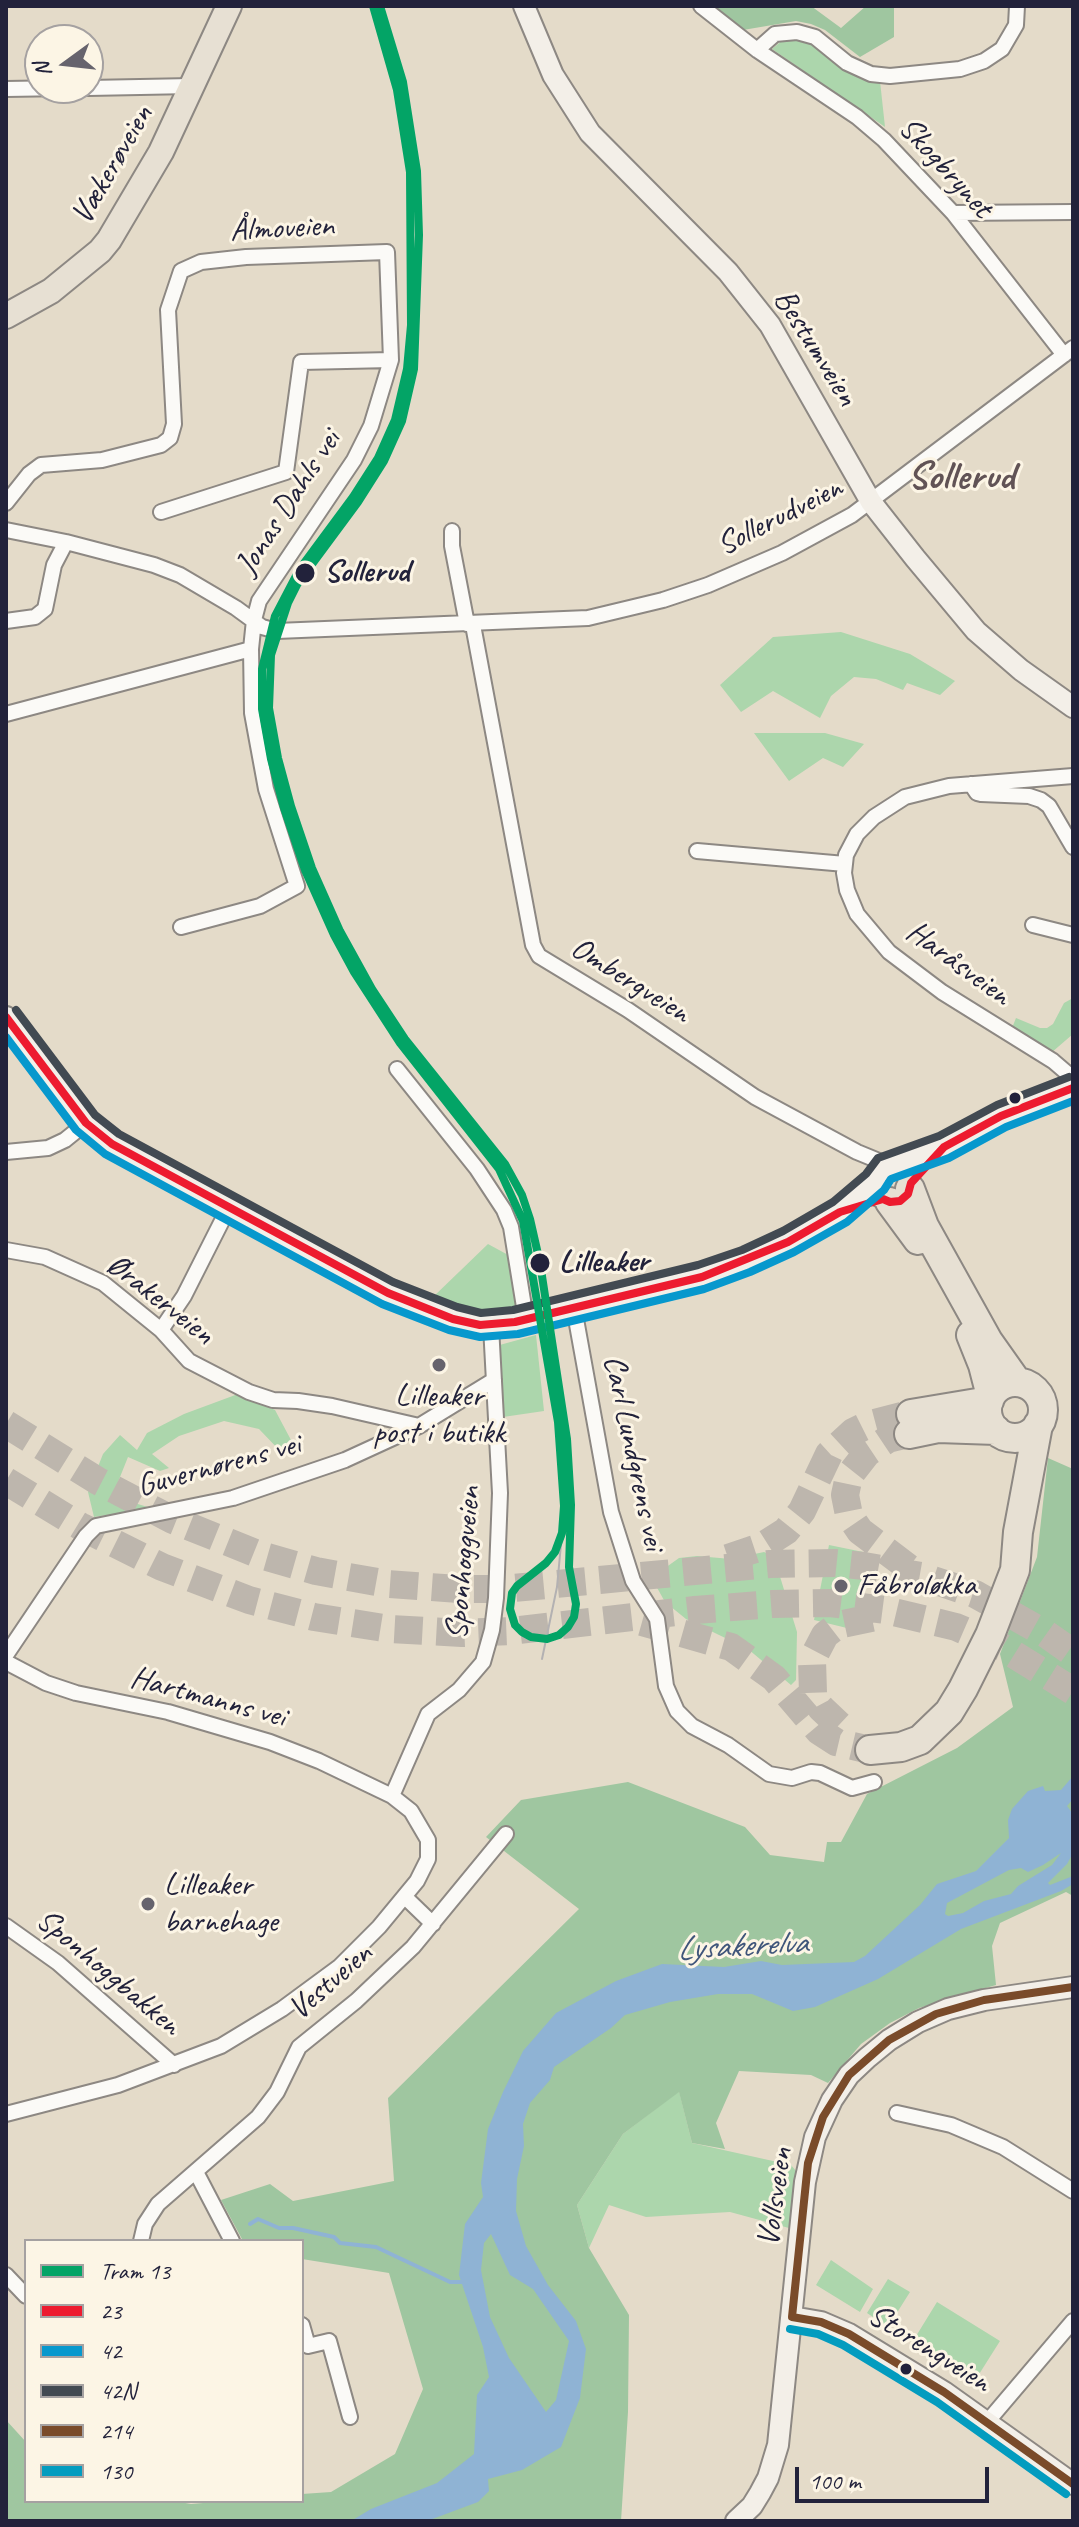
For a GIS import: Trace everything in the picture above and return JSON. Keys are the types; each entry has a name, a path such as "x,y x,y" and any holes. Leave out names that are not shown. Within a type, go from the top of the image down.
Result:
{"highway":[{"path":"891,1183 924,1226 988,1341 1017,1382"},
{"path":"870,1742 924,1721 938,1703 970,1646 1018,1532 1024,1497 1018,1439 987,1413 990,1398 983,1365 967,1328 914,1233 891,1183"},
{"path":"1017,1382 1029,1386 1040,1397 1042,1415 1018,1439 969,1427 938,1428 907,1424 990,1398 1002,1385 1017,1382"}],"main road":[{"name":"Vækerøveien","path":"6,316 51,291 100,251 136,198 229,6"},
{"name":"Bestumveien","path":"524,6 553,75 590,133 728,272 770,325 871,502 976,631 1021,670 1073,707"},
{"path":"6,1017 86,1123 112,1144 411,1304 453,1319 491,1326 720,1271 788,1242 1001,1116 1073,1086"},
{"name":"Vollsveien","path":"736,2521 752,2506 773,2463 781,2424 808,2163 823,2117 849,2075 889,2040 918,2022 948,2009 984,2000 1073,1987"},
{"name":"Storengveien","path":"792,2317 835,2326 988,2421 1073,2484"}],"street":[{"name":"Skogbrynet","path":"701,6 757,50 857,117 884,140 953,213 1069,351"},
{"name":"Skogbrynet","path":"757,50 775,34 797,32 815,37 847,63 871,74 890,76 960,69 984,61 1002,49 1016,25 1017,6"},
{"path":"104,88 192,86"},
{"path":"953,213 1073,212"},
{"name":"Ålmoveien","path":"6,503 29,474 41,465 102,460 161,445 170,438 174,424 168,310 181,271 201,262 246,257 387,252"},
{"name":"Jonas Dahls vei","path":"181,927 260,906 297,886 263,775 252,713 254,620 259,601 354,460 371,426 391,360 387,252"},
{"name":"Sollerudveien","path":"6,530 154,565 180,575 262,627 277,631 588,618 677,596 782,553 852,515 1069,351"},
{"name":"Jonas Dahls vei","path":"161,512 286,472 301,362 391,360"},
{"path":"452,531 452,546 470,624"},
{"path":"6,621 35,617 45,609 54,565 66,542"},
{"name":"Ombergveien","path":"470,624 533,945 539,956 628,1010 755,1097 857,1152 891,1183"},
{"path":"6,714 251,649"},
{"path":"697,851 845,864 857,834 889,806 905,797 933,788 1073,776"},
{"path":"971,784 981,794 1029,796 1041,800 1049,806 1073,847"},
{"name":"Haråsveien","path":"845,864 847,890 857,914 889,952 942,992 1053,1061 1067,1073 1073,1086"},
{"path":"1033,925 1073,935"},
{"path":"397,1069 477,1169 504,1210 511,1227 526,1319"},
{"path":"6,1152 57,1145 86,1123"},
{"path":"161,1330 184,1296 229,1207"},
{"name":"Ørakerveien","path":"6,1250 45,1257 103,1283 161,1330 189,1361 260,1397 332,1406 419,1426"},
{"name":"Carl Lundgrens vei","path":"574,1308 611,1512 633,1581 657,1619 666,1686 677,1711 692,1726 728,1745 769,1774 792,1778 811,1772 820,1773 852,1788 874,1782"},
{"name":"Sponhoggveien","path":"392,1796 424,1720 477,1671 489,1640 496,1598 501,1519 491,1326"},
{"name":"Guvernørens vei","path":"6,1655 86,1536 96,1526 194,1507 268,1488 345,1460 419,1426 494,1380"},
{"name":"Hartmanns vei","path":"6,1662 46,1683 76,1693 168,1712 270,1742 319,1761 392,1796"},
{"path":"6,2114 90,2093 221,2046 310,1990 354,1952 405,1897 425,1868 428,1840 419,1821 392,1796"},
{"name":"Vestveien","path":"141,2239 145,2224 158,2204 245,2130 270,2103 299,2047 381,1978 433,1924 506,1834"},
{"path":"405,1897 433,1924"},
{"name":"Sponhoggbakken","path":"6,1926 58,1963 174,2065"},
{"path":"897,2113 951,2125 1003,2147 1073,2191"},
{"path":"196,2172 231,2239"},
{"path":"6,2275 24,2294"},
{"name":"Storengveien","path":"988,2421 1073,2321"},
{"path":"304,2332 308,2346 329,2341 350,2417"}],"green space":[{"path":"715,6 811,6 841,28 866,6 894,6 894,37 860,57 825,30 811,24 796,21 743,30"},
{"path":"801,36 880,81 885,127 772,49 785,38"},
{"path":"841,632 910,654 955,681 940,695 907,683 903,690 876,679 854,677 831,696 820,718 773,691 741,712 720,685 773,637"},
{"path":"754,733 825,733 864,744 843,767 823,758 789,781"},
{"path":"1073,998 1073,1034 1051,1053 1012,1028 1016,1018 1047,1028 1053,1024 1064,1003"},
{"path":"488,1244 510,1256 518,1308 489,1314 458,1310 432,1298"},
{"path":"536,1335 544,1411 503,1417 496,1346"},
{"path":"238,1394 275,1410 291,1440 281,1452 259,1429 224,1421 179,1436 152,1454 169,1468 160,1471 128,1457 118,1482 118,1498 151,1508 94,1517 88,1492 103,1454 120,1435 137,1450 147,1433 184,1414"},
{"path":"1048,1458 1073,1469 1073,1896 1066,1892 1000,1923 992,1946 996,1985 919,2008 890,2023 861,2044 828,2083 811,2075 739,2071 716,2123 725,2149 692,2143 679,2092 623,2134 577,2205 589,2248 629,2315 628,2412 621,2521 6,2521 6,2420 24,2440 24,2503 304,2503 304,2494 331,2492 395,2454 423,2389 389,2273 304,2259 304,2239 242,2239 221,2200 270,2184 293,2201 394,2181 388,2098 579,1909 486,1837 521,1800 628,1782 745,1827 770,1855 824,1862 827,1842 841,1842 867,1794 957,1748 1013,1707 1000,1654 1037,1557"},
{"name":"Fåbroløkka","path":"829,1545 868,1553 851,1629 814,1620"},
{"path":"764,1552 774,1557 797,1632 796,1680 791,1685 748,1649 686,1619 665,1602 655,1584 658,1573 679,1558 731,1559"},
{"path":"679,2091 692,2143 791,2165 805,2182 800,2231 730,2212 646,2217 609,2205 589,2248 577,2205 623,2134"},
{"path":"831,2260 873,2289 860,2312 816,2285"},
{"path":"888,2279 910,2292 888,2327 867,2313"},
{"path":"937,2302 1000,2341 976,2379 913,2341"}],"water":[{"path":"1073,1776 1073,1799 1067,1806 1073,1814 1073,1853 1067,1864 1048,1883 1050,1885 1073,1876 1073,1884 1061,1891 961,1929 878,1979 815,2007 793,2011 752,1994 718,1994 670,2002 625,2015 554,2067 550,2080 530,2103 523,2124 524,2146 517,2179 516,2211 526,2246 548,2285 576,2321 586,2349 580,2398 561,2447 522,2470 488,2479 489,2491 478,2502 427,2521 351,2521 371,2509 437,2483 474,2454 477,2395 489,2377 483,2347 459,2275 465,2224 483,2197 481,2183 488,2129 503,2092 523,2051 556,2013 616,1981 662,1964 724,1967 761,1961 782,1965 854,1962 865,1956 920,1905 937,1884 976,1871 1009,1838 1008,1820 1012,1809 1028,1791 1043,1786 1045,1791 1061,1790","holes":["1061,1853 1052,1865 1018,1886 1011,1894 984,1901 963,1913 945,1914 947,1903 1009,1870 1021,1868 1028,1872","491,2234 510,2275 533,2289 569,2341 556,2400 546,2412 509,2358 490,2317 481,2270 484,2243"]}],"waterway":[{"path":"250,2224 258,2219 279,2228 334,2237 340,2243 376,2247 450,2282 464,2282"}],"tunnel":[{"path":"728,1558 761,1547 786,1531 802,1511 829,1454 853,1432 905,1415"},
{"path":"6,1424 98,1481 173,1520 260,1555 316,1571 388,1584 503,1589 770,1564 864,1566 921,1576 975,1594 1073,1653"},
{"path":"909,1434 888,1439 867,1453 849,1476 845,1495 849,1515 860,1531 913,1571"},
{"path":"6,1481 80,1526 162,1567 249,1600 314,1617 390,1629 462,1633 510,1631 695,1610 830,1603 885,1610 956,1627 1002,1647 1073,1691"},
{"path":"839,1725 821,1708 813,1693 812,1660 825,1635 838,1625 876,1617"},
{"path":"642,1622 731,1647 774,1678 819,1731 836,1742 870,1750"}],"tram line":[{"name":"13","path":"373,6 397,90 410,172 411,325 407,369 395,420 378,458 299,570 275,616 262,669 262,709 284,808 305,870 334,935 400,1043 499,1169 523,1221 558,1422 564,1506 562,1533 555,1552 517,1586 512,1593 510,1609 515,1625 522,1632 547,1639 559,1635 568,1627 576,1604 569,1567 571,1505 567,1439 540,1263 530,1219 522,1195 505,1164 405,1039 372,989 340,931 312,868 291,806 269,708 271,655 288,603 298,583 384,461 402,421 414,369 419,235 417,171 403,82 380,6"},
{"path":"542,1659 557,1587 563,1523"}],"transit line":[{"name":"42N","path":"16,1010 95,1115 119,1134 393,1282 481,1313 513,1310 698,1265 742,1250 833,1202 866,1174 878,1158 939,1136 997,1105 1069,1077"},
{"name":"23","path":"6,1017 86,1123 112,1144 388,1293 453,1319 480,1325 515,1322 702,1277 788,1242 840,1212 883,1199 900,1201 908,1194 911,1183 944,1147 1001,1116 1073,1088"},
{"name":"42","path":"6,1037 76,1130 105,1154 382,1304 449,1330 480,1337 518,1334 704,1289 750,1272 847,1222 884,1190 891,1179 949,1158 1006,1127 1073,1101"},
{"name":"214","path":"1073,1987 984,2000 936,2014 889,2040 849,2075 823,2117 808,2163 792,2317 821,2322 849,2334 944,2392 1073,2484"},
{"name":"130","path":"790,2329 818,2334 843,2345 937,2402 1066,2494"}],"place":[{"name":"Sollerud","path":"305,573"},
{"name":"Lilleaker","path":"540,1263"},
{"name":"Lilleaker post i butikk","path":"439,1365"},
{"name":"Fåbroløkka","path":"841,1586"},
{"name":"Lilleaker barnehage","path":"148,1904"}],"district":[{"name":"Sollerud","path":"961,478"}],"water label":[{"name":"Lysakerelva","path":"742,1947"}]}
